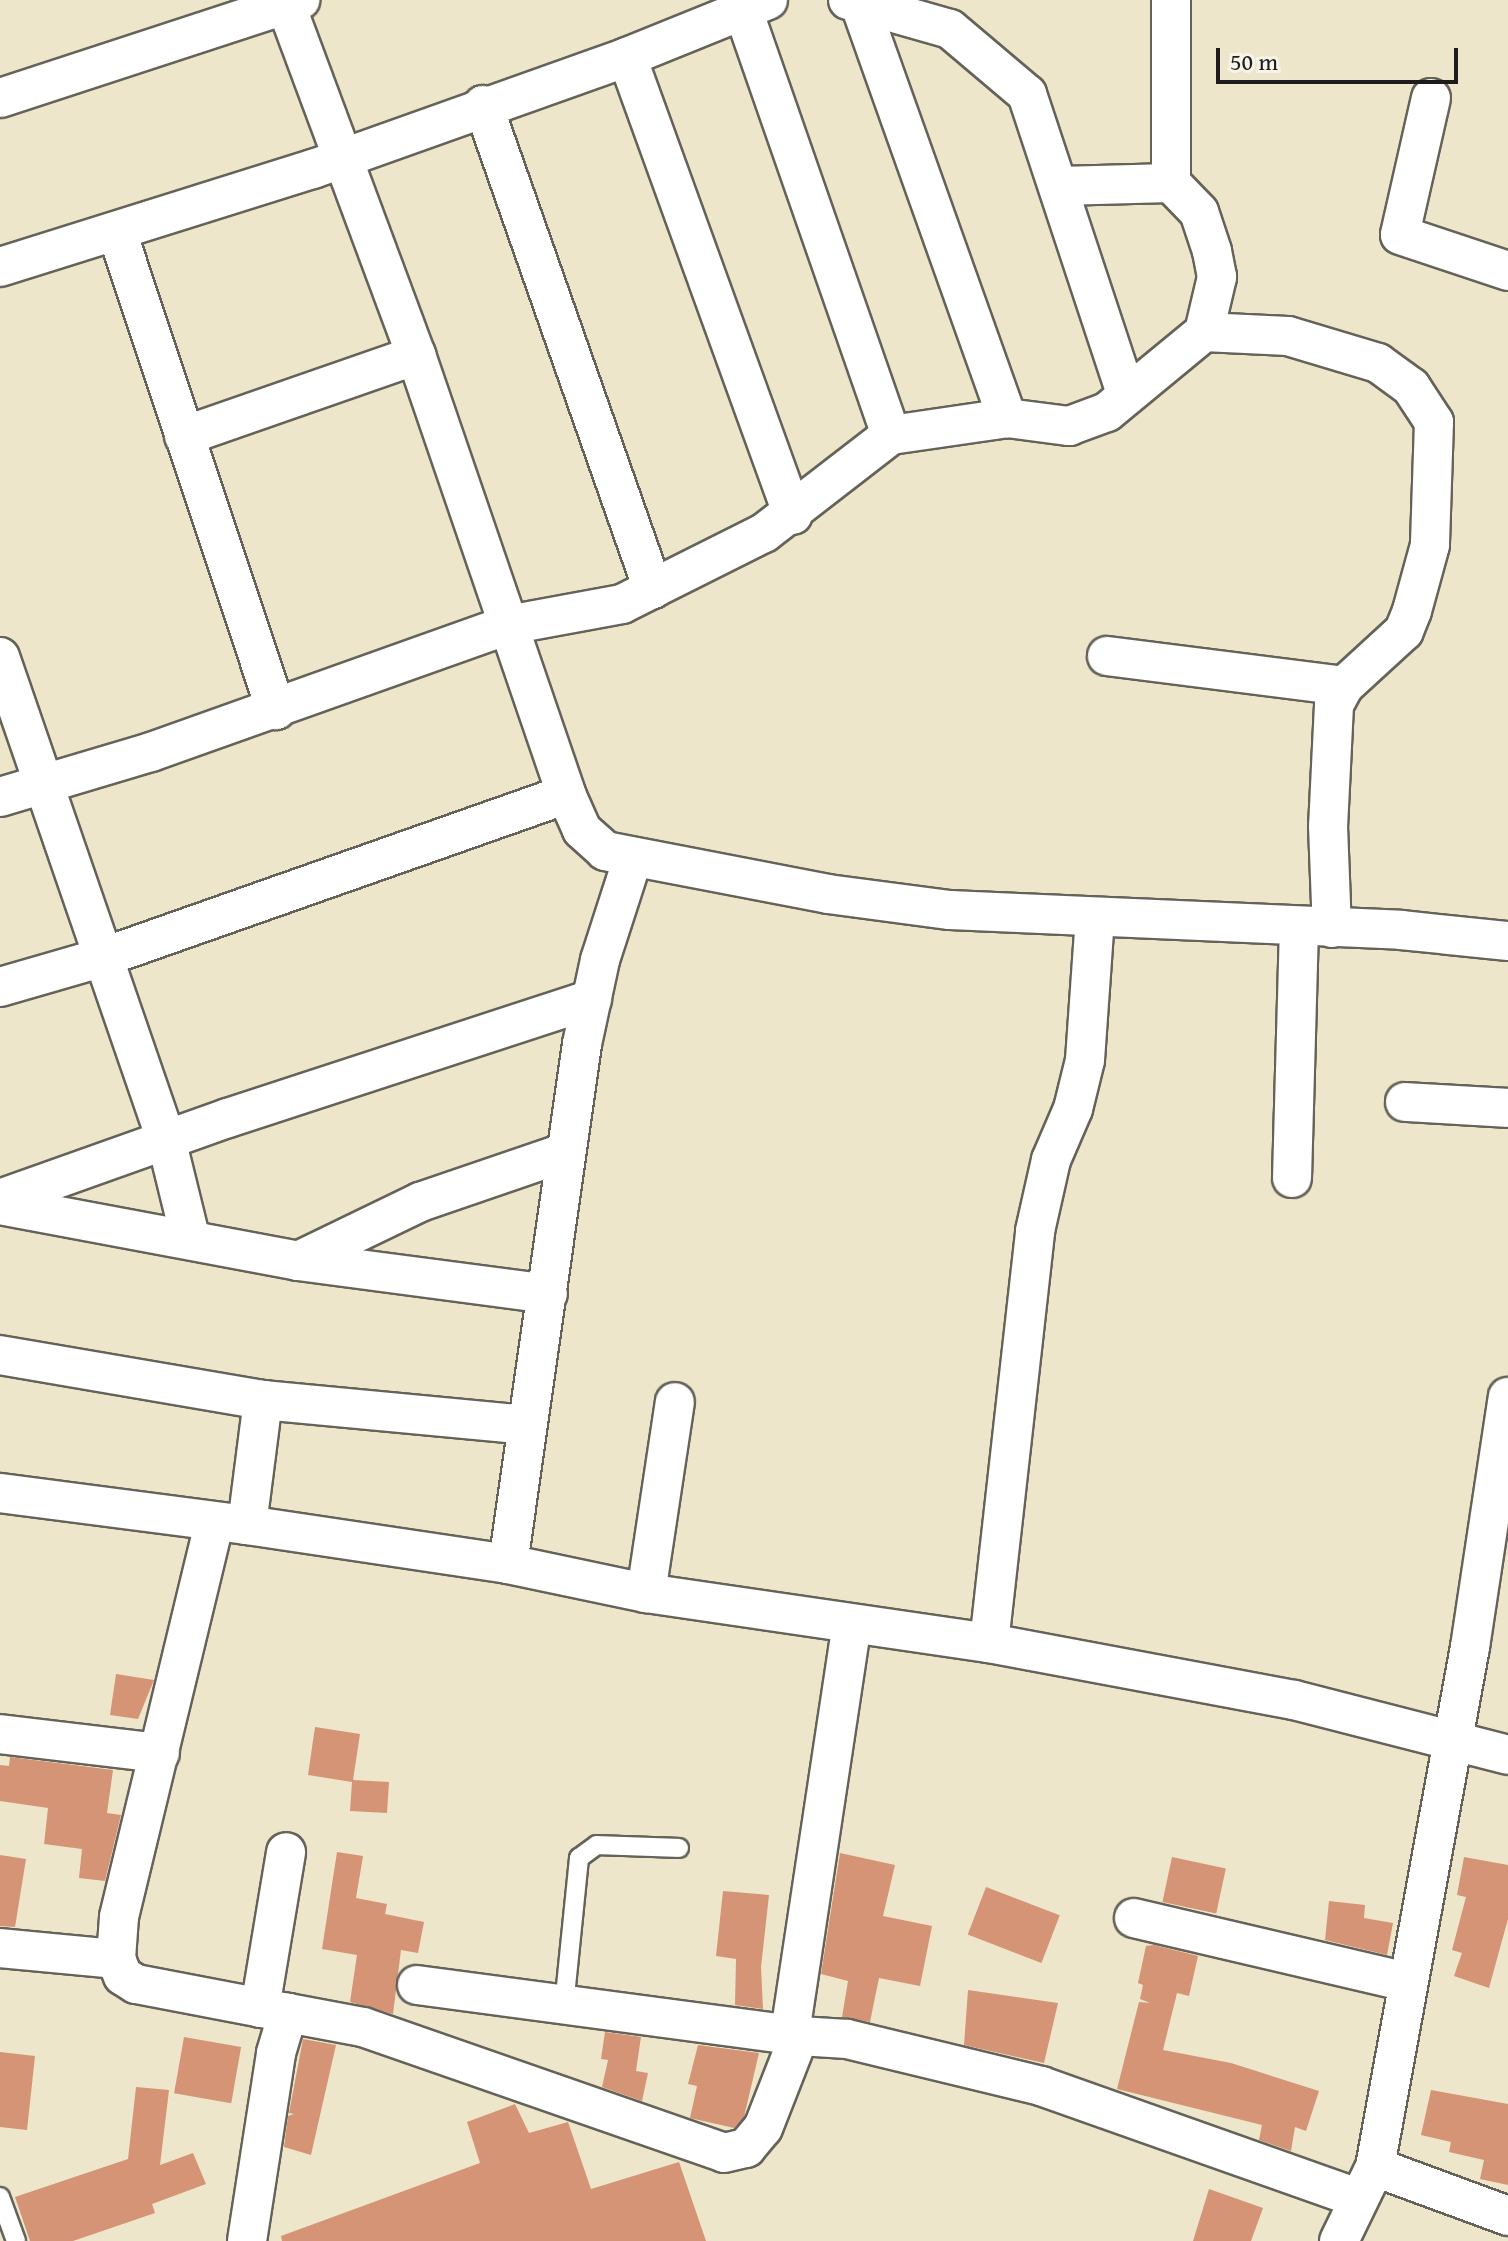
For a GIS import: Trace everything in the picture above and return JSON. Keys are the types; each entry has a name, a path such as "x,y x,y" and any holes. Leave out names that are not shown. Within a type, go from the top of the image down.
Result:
{"street":[{"path":"0,797 276,710 508,625 555,614 592,613 653,589 793,515 891,435 1007,418 1050,426 1087,423 1204,332 1216,285 1212,251 1199,212 1171,183 1171,0"},
{"path":"853,1 950,29 1015,79 1027,94 1126,394"},
{"path":"853,1 1007,418"},
{"path":"0,98 290,2 416,355 566,794 591,839 605,851 889,904 1315,927 1508,941"},
{"path":"0,267 345,158 483,105 627,57 755,5 891,435"},
{"path":"627,57 793,515"},
{"path":"1431,98 1400,235 1508,271"},
{"path":"483,105 653,589"},
{"path":"1059,186 1171,183"},
{"path":"117,232 276,710"},
{"path":"1204,332 1288,336 1378,363 1411,387 1434,422 1430,545 1412,611 1404,631 1344,686 1334,705 1292,1178"},
{"path":"184,436 416,355"},
{"path":"1107,656 1344,686"},
{"path":"0,657 166,1139 190,1237"},
{"path":"0,987 104,957 566,794"},
{"path":"508,1564 566,1152 592,999 633,858"},
{"path":"989,1643 1035,1231 1051,1160 1073,1109 1085,1060 1095,917"},
{"path":"0,1199 166,1139 592,999"},
{"path":"1405,1102 1508,1108"},
{"path":"298,1261 420,1202 566,1152"},
{"path":"0,1205 190,1237 298,1261 548,1294"},
{"path":"0,1355 263,1400 526,1425"},
{"path":"1339,2241 1367,2182 1453,1742 1493,1600 1508,1397"},
{"path":"263,1400 230,1524 160,1753 119,1917 116,1959 123,1976 136,1984 363,2027 724,2153 746,2148 763,2128 794,2034 852,1625"},
{"path":"646,1593 675,1402"},
{"path":"0,1493 508,1564 646,1593 989,1643 1294,1700 1508,1755"},
{"path":"0,1734 160,1753"},
{"path":"247,2241 276,2053 274,2010 286,1852"},
{"path":"1134,1918 1407,1982"},
{"path":"0,1948 116,1959"},
{"path":"417,1985 564,2006 847,2039 1041,2086 1367,2182 1508,2216"}],"lane":[{"path":"564,2006 579,1858 597,1845 679,1848"},
{"path":"0,2197 16,2241"}],"building":[{"path":"116,1674 154,1680 138,1719 110,1715"},
{"path":"315,1727 360,1734 353,1780 389,1782 387,1813 350,1811 352,1782 308,1775"},
{"path":"10,1757 113,1770 107,1813 121,1815 105,1881 79,1878 82,1849 44,1844 48,1808 0,1801 0,1765 9,1766"},
{"path":"337,1852 363,1856 356,1898 387,1904 385,1914 424,1922 418,1953 401,1950 393,2014 350,2002 357,1955 322,1949"},
{"path":"840,1853 895,1865 883,1916 932,1926 920,1986 879,1978 870,2022 842,2017 848,1981 821,1974"},
{"path":"0,1855 26,1859 15,1927 0,1926"},
{"path":"1172,1857 1226,1868 1216,1913 1162,1902"},
{"path":"1464,1857 1508,1865 1508,1919 1489,1988 1454,1976 1462,1953 1452,1950 1466,1897 1457,1895"},
{"path":"986,1887 1060,1915 1041,1963 968,1935"},
{"path":"723,1891 769,1895 761,1967 763,2009 735,2005 736,1959 716,1956"},
{"path":"1329,1901 1365,1905 1364,1918 1393,1923 1387,1955 1325,1940"},
{"path":"1154,1945 1198,1956 1189,1996 1177,1993 1163,2050 1231,2063 1319,2091 1306,2131 1295,2127 1291,2151 1259,2140 1262,2125 1117,2089 1139,2002 1150,2003 1140,1999 1143,1985 1138,1983 1146,1946"},
{"path":"968,1990 1058,2003 1044,2063 964,2045"},
{"path":"605,2032 641,2037 636,2071 648,2073 642,2101 602,2087 608,2060 601,2059"},
{"path":"184,2037 241,2047 231,2103 174,2093"},
{"path":"303,2039 336,2045 311,2155 284,2147 288,2116 294,2114 289,2113"},
{"path":"698,2045 759,2053 744,2117 734,2128 690,2118 697,2086 688,2084"},
{"path":"0,2052 35,2056 27,2130 0,2127"},
{"path":"136,2087 169,2090 160,2165 193,2153 206,2184 152,2204 155,2213 73,2241 30,2241 15,2197 128,2159"},
{"path":"1431,2090 1508,2104 1508,2185 1480,2179 1484,2160 1449,2152 1451,2142 1421,2135"},
{"path":"515,2104 529,2133 568,2122 591,2189 679,2162 706,2241 282,2241 281,2236 480,2163 467,2122"},
{"path":"1209,2189 1263,2208 1251,2241 1193,2241"}]}
